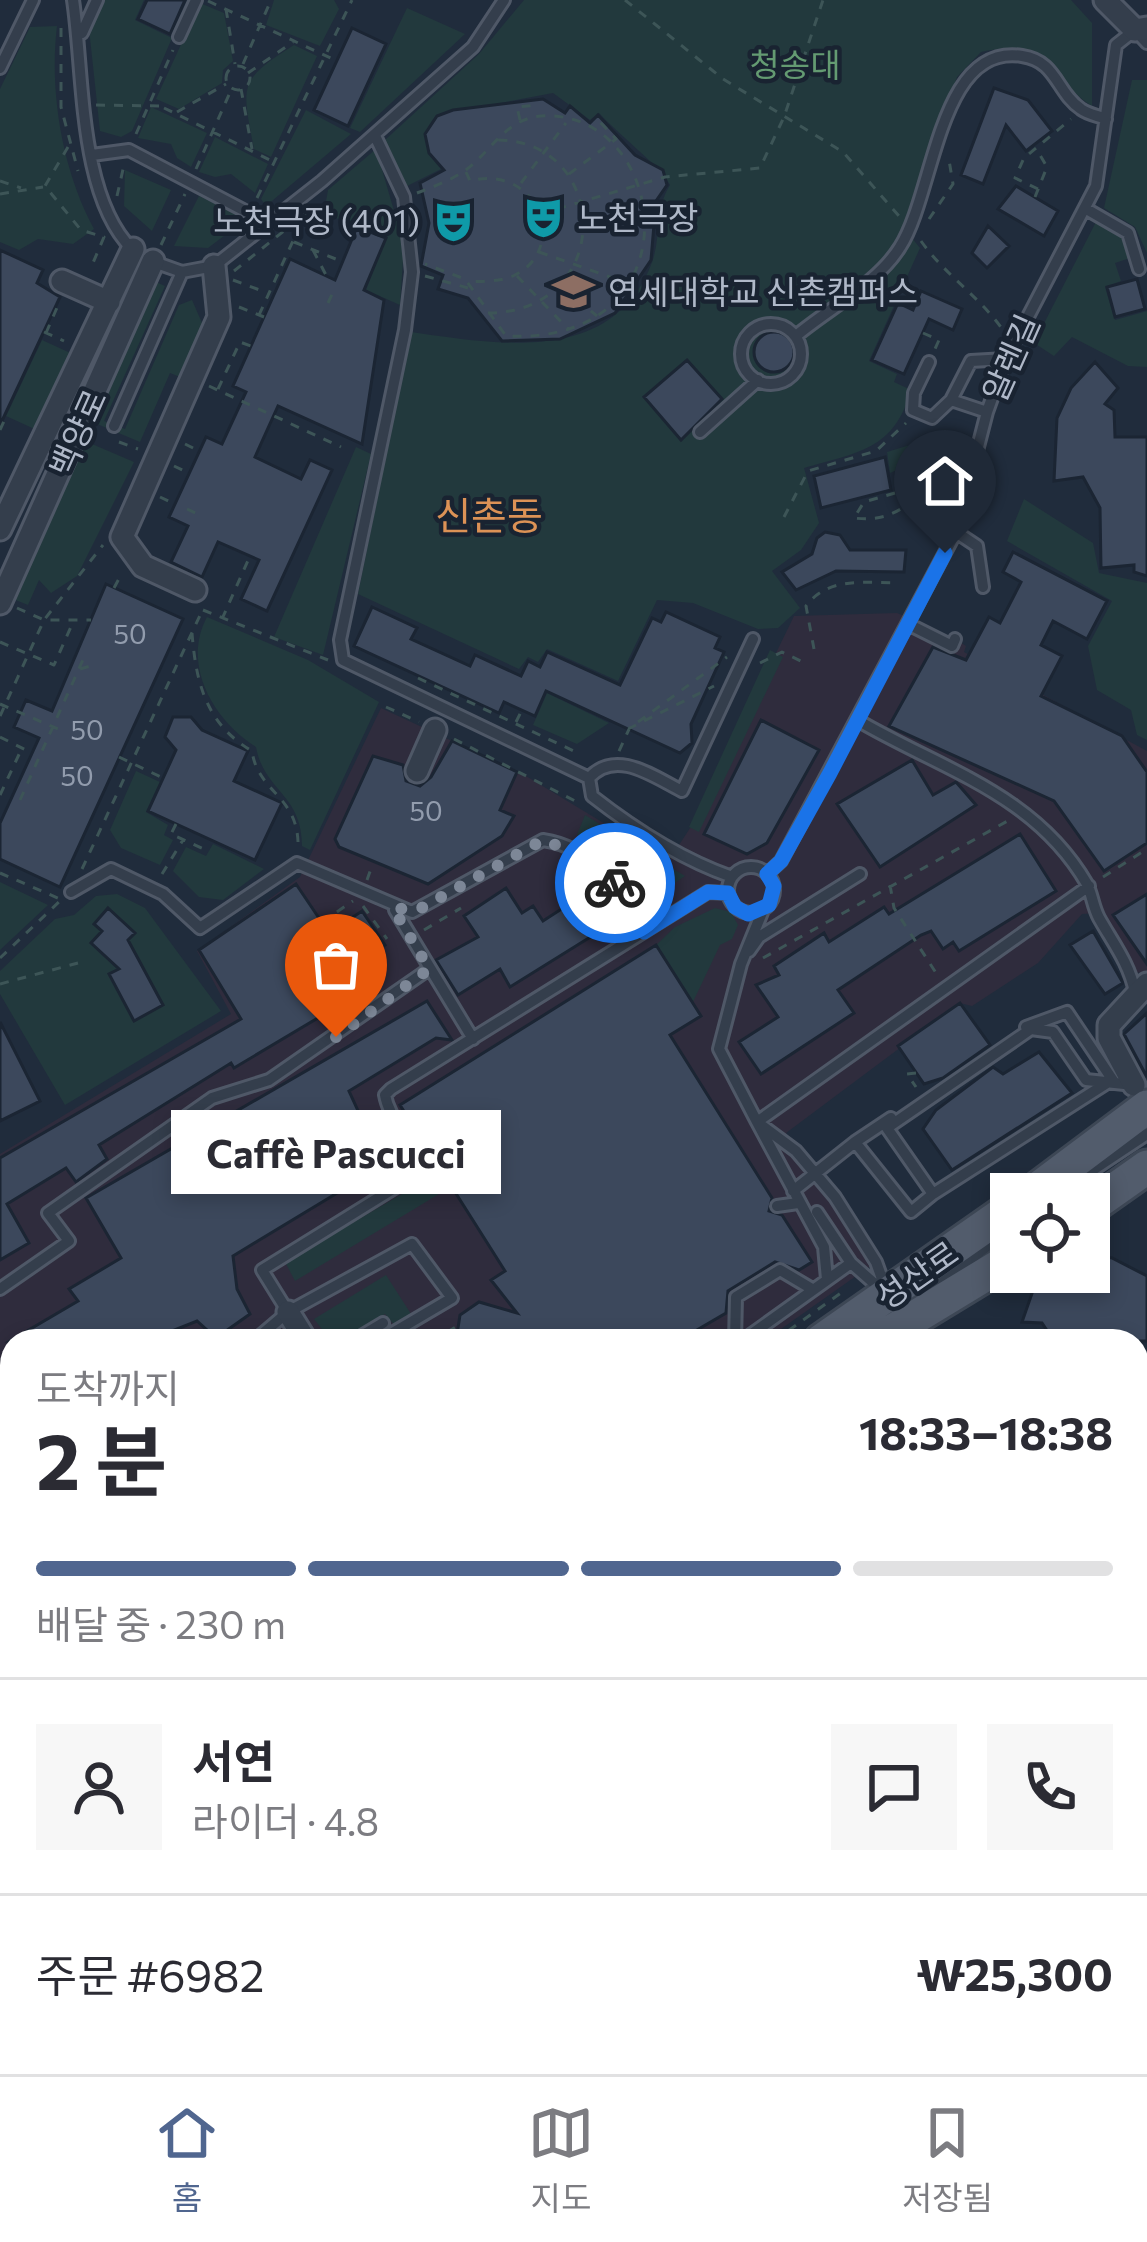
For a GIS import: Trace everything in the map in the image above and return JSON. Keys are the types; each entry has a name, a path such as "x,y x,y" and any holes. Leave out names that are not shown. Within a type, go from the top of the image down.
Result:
{"main road":[{"path":"1054,1173 1129,1109"},
{"path":"1110,1193 1147,1167"},
{"name":"성산로","path":"889,1319 990,1227"},
{"name":"성산로","path":"858,1329 889,1319 990,1269"}],"street":[{"path":"1106,0 1143,34"},
{"path":"0,529 133,249"},
{"name":"백양로","path":"0,603 157,253"},
{"path":"195,590 143,566 122,537 219,317 214,266"},
{"path":"70,287 109,302"},
{"path":"0,542 22,554"},
{"path":"417,771 435,730"},
{"path":"1129,1109 1108,1025 1141,988"},
{"path":"288,1312 299,1329"}],"lane":[{"path":"0,68 33,0"},
{"path":"80,36 97,0"},
{"path":"179,37 196,0"},
{"path":"72,1 92,154 110,220 133,249 157,253 182,272 214,266 375,136 473,47 504,0"},
{"name":"알렌길","path":"767,874 781,861 859,721 956,532 1006,359 1088,210 1116,45 1143,34"},
{"path":"796,336 874,276 913,231 955,95 974,66 990,56 1027,56 1045,63 1080,109 1106,119"},
{"path":"129,150 137,133"},
{"path":"375,136 404,197 412,272 405,330 340,640 343,660 590,778"},
{"path":"92,154 129,150 192,178 268,223"},
{"path":"1088,210 1128,233 1139,269"},
{"path":"114,426 182,272"},
{"path":"770,324 796,336 801,355 794,373 777,383 758,380 742,357 746,338 770,324"},
{"path":"929,362 914,393 916,413 932,418 951,400 971,361 1006,359"},
{"path":"700,432 758,380"},
{"path":"951,400 987,412"},
{"path":"956,532 977,546 982,587"},
{"path":"908,624 952,646 955,640"},
{"path":"590,778 613,765 627,764 682,791 753,639"},
{"path":"859,721 982,781 1030,814 1089,886 1096,913 1141,988"},
{"path":"590,778 592,796 700,866 732,877 752,867 767,874 791,918"},
{"path":"66,896 111,869 163,894 200,928 297,863 393,908 418,910 543,840 574,852 611,878 644,932"},
{"path":"740,964 759,937 860,874"},
{"path":"732,877 728,893 741,911 763,910"},
{"path":"774,886 740,964 719,1049 824,1247 827,1279"},
{"path":"757,1122 1089,886"},
{"path":"288,1312 262,1270 417,1174 418,1159 387,1108 385,1095 391,1089 708,892 728,893"},
{"path":"393,908 473,1040"},
{"path":"0,1289 69,1241 48,1213 212,1098 269,1080 429,969"},
{"path":"777,1206 796,1197 855,1142 1031,1024 1067,1012 1129,1109"},
{"path":"933,1193 886,1128 1031,1029 1054,1032 1086,1080 1129,1109"},
{"path":"855,1142 911,1212 933,1193 1129,1109"},
{"path":"1075,1173 1129,1109"},
{"path":"757,1122 817,1174 876,1262 889,1319"},
{"path":"817,1212 889,1319"},
{"path":"268,1329 288,1312 412,1244 452,1298 399,1329"},
{"path":"889,1319 990,1244"},
{"path":"755,1329 851,1263"},
{"path":"737,1329 736,1297 780,1270 812,1289"},
{"path":"373,1329 383,1323"}],"path":[{"path":"192,178 230,86 228,71 239,66 271,0"},
{"path":"251,211 269,159 352,0"},
{"path":"625,0 723,79 843,152 941,270 985,304 1007,335"},
{"path":"540,214 698,172 760,168 784,117 823,0"},
{"path":"211,2 337,61"},
{"path":"226,9 239,66 248,73"},
{"path":"49,22 63,22"},
{"path":"137,133 179,37"},
{"path":"252,151 241,89 248,73 295,41"},
{"path":"176,113 230,86 241,89"},
{"path":"86,105 150,102 269,159"},
{"path":"520,121 517,107 537,104"},
{"path":"423,191 466,170 520,121 539,116 568,121 609,144 638,185 645,235 630,284 598,317 570,331 506,336 465,280"},
{"path":"520,184 568,121"},
{"path":"568,175 616,139 600,122"},
{"path":"1038,189 1015,178 1036,148 1060,131"},
{"path":"487,313 542,302 562,287 576,264 583,239 580,203 568,175 544,151 494,140"},
{"path":"45,187 69,146"},
{"path":"913,231 950,195 954,175 946,148"},
{"path":"1035,197 1047,166 1036,148"},
{"path":"118,202 129,150"},
{"path":"421,263 465,280 516,275 537,251 540,214 520,184 493,177 470,181 466,170"},
{"path":"0,181 23,190"},
{"path":"0,194 45,187"},
{"path":"45,187 81,230 104,237 45,332 56,338"},
{"path":"157,253 183,197"},
{"path":"265,292 226,277 321,200"},
{"path":"230,303 261,316 305,216"},
{"path":"292,241 343,262"},
{"path":"313,250 326,275"},
{"path":"537,251 630,284"},
{"path":"516,275 570,331"},
{"path":"441,281 470,288"},
{"path":"562,287 598,317"},
{"path":"328,303 334,290"},
{"path":"923,332 940,340"},
{"path":"217,390 239,342 250,346"},
{"path":"191,377 341,447"},
{"path":"784,517 808,471 876,452 916,413"},
{"path":"0,430 4,421"},
{"path":"895,493 864,502 854,518 880,518 907,507 943,467"},
{"path":"187,509 200,515"},
{"path":"0,716 44,620 82,578 99,547"},
{"path":"222,619 250,556"},
{"path":"114,588 121,574"},
{"path":"814,649 806,606 814,596 832,585 899,584"},
{"path":"34,604 31,614 44,620 91,620"},
{"path":"0,958 66,896 202,610 320,659"},
{"path":"0,642 55,665 74,620"},
{"path":"192,633 194,667 210,711 252,751 257,773 290,805 298,836 297,863"},
{"path":"613,765 628,729 753,639"},
{"path":"744,671 782,652 807,664"},
{"path":"20,800 86,653"},
{"path":"78,669 97,664"},
{"path":"412,676 576,752"},
{"path":"628,729 724,681"},
{"path":"2,705 65,732"},
{"path":"386,706 593,812"},
{"path":"515,724 522,710"},
{"path":"0,737 32,753"},
{"path":"0,795 22,748"},
{"path":"119,758 164,778"},
{"path":"13,768 23,773"},
{"path":"755,962 1002,821 1030,814"},
{"path":"176,824 171,834 206,850"},
{"path":"84,836 96,841"},
{"path":"166,867 183,840"},
{"path":"1089,886 1147,849"},
{"path":"366,881 374,863"},
{"path":"0,872 66,896"},
{"path":"889,883 894,908 947,989"},
{"path":"322,922 357,898 387,939"},
{"path":"412,937 461,908"},
{"path":"0,984 78,963"},
{"path":"916,1073 907,1074 917,1089"},
{"path":"440,1174 445,1181"},
{"path":"791,1329 845,1290"}],"shaded area":[{"path":"897,613 955,639 966,646 964,652 1147,751 1147,973 1131,972 1096,913 1082,914 1038,963 972,1006 960,1003 786,1133 876,1262 781,1329 0,1329 0,1154 231,1014 197,951 300,877 381,708 521,773 668,862 694,822 794,616"}],"green space":[{"path":"102,0 144,0 135,20 172,38 132,131 121,137 100,131 89,29"},
{"path":"274,0 334,0 339,9 320,46 266,25"},
{"name":"청송대","path":"524,0 1071,0 1092,23 1092,106 1048,62 1025,49 981,52 957,77 903,227 920,248 869,361 897,374 894,382 911,390 895,425 872,446 804,468 819,523 801,550 772,571 800,608 778,628 758,629 693,603 657,600 618,681 547,649 538,662 528,657 519,669 358,594 411,332 514,343 580,334 609,320 633,297 654,255 670,185 666,178 599,113 590,120 553,93 437,115 427,129 426,142 441,169 407,186 385,140 479,54"},
{"path":"200,3 224,13 233,61 223,70 222,83 179,109 156,99"},
{"path":"407,8 465,34 360,132 350,128"},
{"path":"57,26 60,130 74,182 94,229 73,244 38,239 19,250 0,242 0,89 30,27"},
{"path":"294,45 317,56 271,157 254,149 248,86 262,67"},
{"path":"1132,80 1147,80 1147,253 1135,227 1104,208"},
{"path":"151,107 207,133 191,167 177,158 171,144 138,138"},
{"path":"306,110 351,134 266,206 261,199"},
{"path":"215,137 268,164 255,193 231,174 215,177 199,172"},
{"path":"376,149 404,245 400,305 366,290 386,238 324,213 328,190"},
{"path":"125,170 171,190 152,231 124,206"},
{"path":"199,196 239,215 241,223 208,248 174,246"},
{"path":"1097,220 1127,239 1133,257 1115,263 1121,281 1105,287 1115,320 1147,311 1147,367 1128,366 1072,337 1054,356 1034,343"},
{"path":"156,282 165,286 104,421 125,429 179,305 192,300 206,332 185,379 170,373 140,442 90,421"},
{"path":"42,340 77,356 41,432 6,416"},
{"path":"946,434 960,440 951,464 941,463 902,502 896,472 927,457 890,473 887,452"},
{"path":"85,441 134,462 77,576 51,593 39,580 28,605 13,599"},
{"path":"356,447 371,454 323,655 274,637"},
{"path":"1024,499 1093,543 1099,573 1147,583 1147,740 1137,735 1131,710 1097,690 1088,646 1112,601 1007,541"},
{"path":"207,617 308,660 379,702 310,850 302,846 296,815 267,774 256,747 227,722 206,690 198,654"},
{"path":"770,650 783,657 699,832 689,827"},
{"path":"547,693 609,723 577,744 533,725"},
{"path":"136,771 160,782 146,812 168,825 164,835 173,840 160,865 121,848 110,830"},
{"path":"585,815 685,876 655,896 634,881 637,872 577,835"},
{"path":"213,844 264,869 223,900 199,897 173,871 186,847 206,856"},
{"path":"0,882 48,905 0,950"},
{"path":"117,894 145,908 221,1011 65,1105 0,994 0,971 55,919 74,915 96,896"},
{"path":"715,908 731,912 738,925 732,939 720,945 693,1002 656,945 675,927"},
{"path":"433,1176 444,1191 295,1281 285,1262"},
{"path":"386,1275 413,1317 395,1326 385,1314 361,1329 322,1329 314,1319"}],"building":[{"path":"147,0 185,0 170,34 138,19"},
{"path":"352,28 386,44 348,126 314,110"},
{"path":"994,88 1028,100 1052,131 1026,151 1006,125 983,184 961,175"},
{"name":"노천극장","path":"543,99 565,113 570,106 590,123 598,115 635,155 663,170 667,185 656,201 651,260 615,313 560,339 502,341 468,298 438,289 443,275 421,266 429,223 420,183 444,170 429,153 425,134 437,116 453,110"},
{"path":"1016,186 1058,211 1044,236 998,209"},
{"path":"988,226 1009,246 987,268 972,253"},
{"path":"357,227 386,238 364,290 384,300 362,444 278,406 255,457 301,479 310,460 332,470 267,611 241,599 259,560 218,542 202,577 171,562 188,526 169,517 206,437 222,444 246,392 233,386 290,259 335,280"},
{"path":"0,250 43,270 37,283 60,297 0,425"},
{"path":"1137,279 1145,309 1115,317 1107,287"},
{"path":"921,291 962,309 953,330 929,319 904,374 872,360 898,303 913,310"},
{"path":"774,332 788,338 794,352 788,366 774,372 760,366 754,352 760,338"},
{"path":"687,360 722,399 681,440 644,397"},
{"path":"1095,362 1118,388 1105,404 1114,410 1115,437 1147,437 1147,576 1134,572 1134,565 1101,568 1100,508 1083,477 1054,481 1057,418 1071,388"},
{"path":"885,457 891,490 821,508 814,476"},
{"path":"825,532 840,535 850,550 906,550 904,572 836,571 796,590 782,572 812,554 817,538"},
{"path":"1013,552 1107,601 1087,639 1053,621 1041,645 1062,656 1041,696 1122,736 1147,772 1147,843 1104,871 1054,801 889,726 933,647 966,660 989,617 1000,623 1021,582 1003,572"},
{"path":"106,584 183,619 60,887 0,859 0,823 39,738 14,727 26,700 52,711"},
{"path":"372,607 417,628 411,639 470,666 475,655 521,676 528,661 540,667 547,652 620,685 652,618 661,622 666,612 720,637 715,648 724,652 691,724 692,743 680,753 546,691 535,716 504,702 499,713 354,646"},
{"path":"173,717 191,717 202,730 248,751 234,781 282,803 255,860 148,811 176,750 165,737"},
{"path":"761,720 819,750 767,843 747,854 704,834"},
{"path":"452,741 517,772 500,810 514,816 502,836 428,884 339,847 335,839 373,756 403,765 406,781 420,786 431,777"},
{"path":"912,760 933,795 956,782 976,805 880,867 837,804"},
{"path":"1020,834 1056,891 959,951 953,942 943,949 931,931 921,935 838,990 854,1013 761,1074 739,1042 778,1017 756,985 779,975 774,966 824,933 829,942 884,907 889,914"},
{"path":"296,884 329,933 362,911 385,945 333,978 348,1000 234,1068 231,1063 99,1145 107,1159 76,1182 66,1168 7,1204 29,1243 0,1260 0,1158 241,1019 199,950"},
{"path":"506,888 522,913 533,906 543,921 580,897 600,931 510,987 500,969 458,995 436,960 478,937 464,916"},
{"path":"1147,894 1147,964 1113,915"},
{"path":"108,908 135,933 128,940 163,1005 134,1021 109,974 119,969 91,943 102,931 94,924"},
{"path":"1093,931 1123,983 1105,994 1070,945"},
{"path":"656,945 701,1016 670,1035 772,1198 769,1211 782,1215 812,1262 799,1270 775,1262 728,1291 726,1313 699,1329 458,1329 460,1315 479,1302 517,1313 491,1280 505,1271 400,1105"},
{"path":"427,1001 452,1040 436,1038 349,1091 371,1139 385,1130 400,1155 233,1256 237,1289 250,1314 229,1329 206,1329 197,1321 177,1329 30,1329 78,1301 69,1289 121,1258 86,1198"},
{"path":"960,1003 990,1045 943,1078 924,1084 898,1046"},
{"path":"1147,1013 1147,1077 1124,1034"},
{"path":"0,1022 40,1101 0,1121"},
{"path":"1039,1052 1072,1093 952,1170 923,1129 936,1110 993,1067 1003,1074"},
{"path":"1110,1258 1147,1276 1147,1329 1046,1329 1042,1323 1022,1322 1032,1293 1110,1293"}],"way so far":[{"path":"336,1037 429,969 393,908 418,910 543,840 592,862 615,883"}],"place":[{"name":"노천극장","path":"543,218"},
{"name":"노천극장 (401)","path":"454,221"},
{"name":"연세대학교 신촌캠퍼스","path":"574,292"},
{"name":"Caffè Pascucci","path":"336,1037"}],"district":[{"name":"신촌동","path":"489,516"}],"route":[{"path":"615,883 644,932 708,892 728,893 735,907 748,914 769,905 774,886 767,874 781,861 859,721 945,553"}]}
